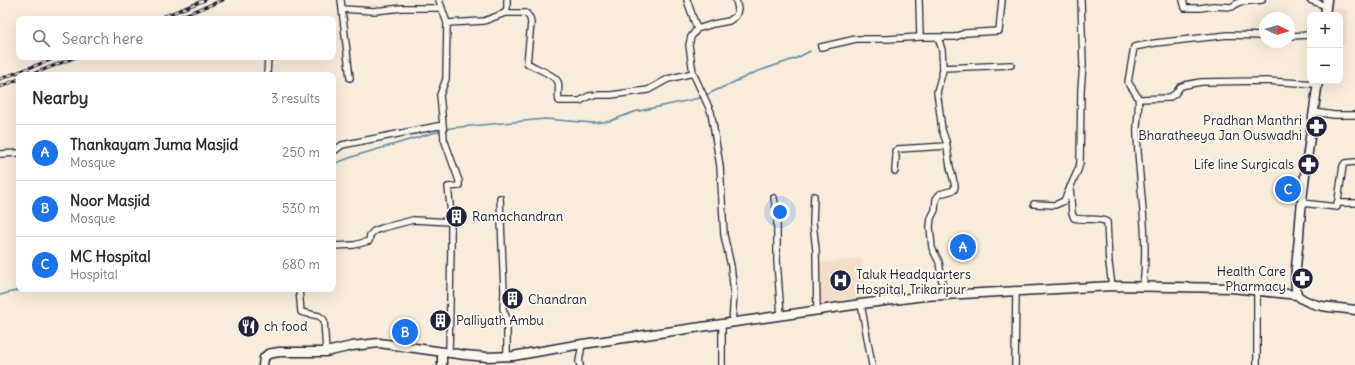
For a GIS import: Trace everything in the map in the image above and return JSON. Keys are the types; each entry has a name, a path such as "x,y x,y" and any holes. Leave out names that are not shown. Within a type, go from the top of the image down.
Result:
{"main road":[{"path":"1297,295 1296,277 1304,178 1318,84"},
{"path":"263,365 264,358 268,354 280,352 326,352 352,346 379,343 487,357 507,356 861,304 944,296 1112,286 1232,288 1256,290 1297,295 1303,300 1316,305 1355,310"},
{"path":"442,365 446,352"}],"street":[{"path":"341,0 350,78"},
{"path":"439,0 447,23 446,79 440,95 444,139 459,181 459,186 448,187 451,222 446,352"},
{"path":"505,13 507,0"},
{"path":"687,0 697,29"},
{"path":"732,323 734,293 731,266 724,235 720,166 711,112 693,73 689,45 691,36 697,29 729,21 736,16 738,9 736,0"},
{"path":"919,0 920,37"},
{"path":"821,47 856,39 954,37 965,33 999,31 1002,0"},
{"path":"1034,204 1055,205 1064,201 1080,163 1081,89 1083,64 1081,0"},
{"path":"1183,0 1185,8 1194,9 1213,6 1232,7 1239,2 1262,0"},
{"path":"1310,0 1327,3"},
{"path":"342,9 374,12 402,8 442,8"},
{"path":"447,23 484,21 505,13 526,13 530,18 531,23 527,63 554,77 558,81 559,102 580,101 589,96 611,95 648,90 668,79 693,73"},
{"path":"1143,287 1145,270 1144,237 1136,130 1139,99 1128,82 1134,47 1154,43 1228,35 1259,36"},
{"path":"1295,36 1307,35"},
{"path":"938,37 942,50 943,68 937,92 942,130 947,146 955,186 954,190 940,194 936,199 935,210 930,222 932,248 939,262 944,296"},
{"path":"267,72 268,60"},
{"path":"943,68 1011,65"},
{"path":"1139,99 1168,98 1175,94 1185,84 1201,82 1266,81 1307,83"},
{"path":"1314,112 1334,115 1355,115"},
{"path":"336,150 342,145 444,128"},
{"path":"896,171 895,151 898,149 947,146"},
{"path":"0,154 16,153"},
{"path":"1337,204 1343,166 1345,163 1355,162"},
{"path":"1070,186 1072,213 1074,218 1085,220 1101,219 1107,222 1112,286"},
{"path":"814,196 813,223 816,250 817,311"},
{"path":"500,198 504,291 502,309 507,319 507,356"},
{"path":"774,198 777,215 777,261 781,316"},
{"path":"1302,203 1337,207 1337,204 1355,203"},
{"path":"336,246 354,245 369,241 370,235 374,231 413,220 451,222"},
{"path":"1256,290 1257,365"},
{"path":"1015,365 1016,291"},
{"path":"299,292 301,312 319,316 324,320 326,352"},
{"path":"861,304 872,365"},
{"path":"722,324 722,365"},
{"path":"580,365 579,362 582,344"}],"shaded area":[{"path":"1331,8 1348,10 1345,45 1343,45 1343,12 1330,12"},
{"path":"1279,178 1301,183 1297,200 1276,195"},
{"name":"Taluk Headquarters Hospital, Trikaripur","path":"862,258 867,298 819,307 817,263"}],"waterway":[{"path":"706,95 756,72 797,58 810,51"},
{"path":"336,163 450,128 545,119 593,123 610,121 634,112 700,98"},
{"path":"0,295 16,291"}],"railway":[{"path":"165,16 205,0"},
{"path":"182,16 223,0"},
{"path":"18,72 50,60"},
{"path":"38,72 68,60"},
{"path":"0,79 16,73"},
{"path":"0,87 16,80"}],"place":[{"name":"Pradhan Manthri Bharatheeya Jan Ouswadhi","path":"1317,127"},
{"name":"Life line Surgicals","path":"1309,164"},
{"name":"MC Hospital","path":"1288,189"},
{"name":"Ramachandran","path":"456,216"},
{"name":"Thankayam Juma Masjid","path":"963,247"},
{"name":"Health Care Pharmacy","path":"1302,278"},
{"name":"Taluk Headquarters Hospital, Trikaripur","path":"841,281"},
{"name":"Chandran","path":"512,299"},
{"name":"Palliyath Ambu","path":"440,320"},
{"name":"ch food","path":"248,326"},
{"name":"Noor Masjid","path":"405,332"}]}
